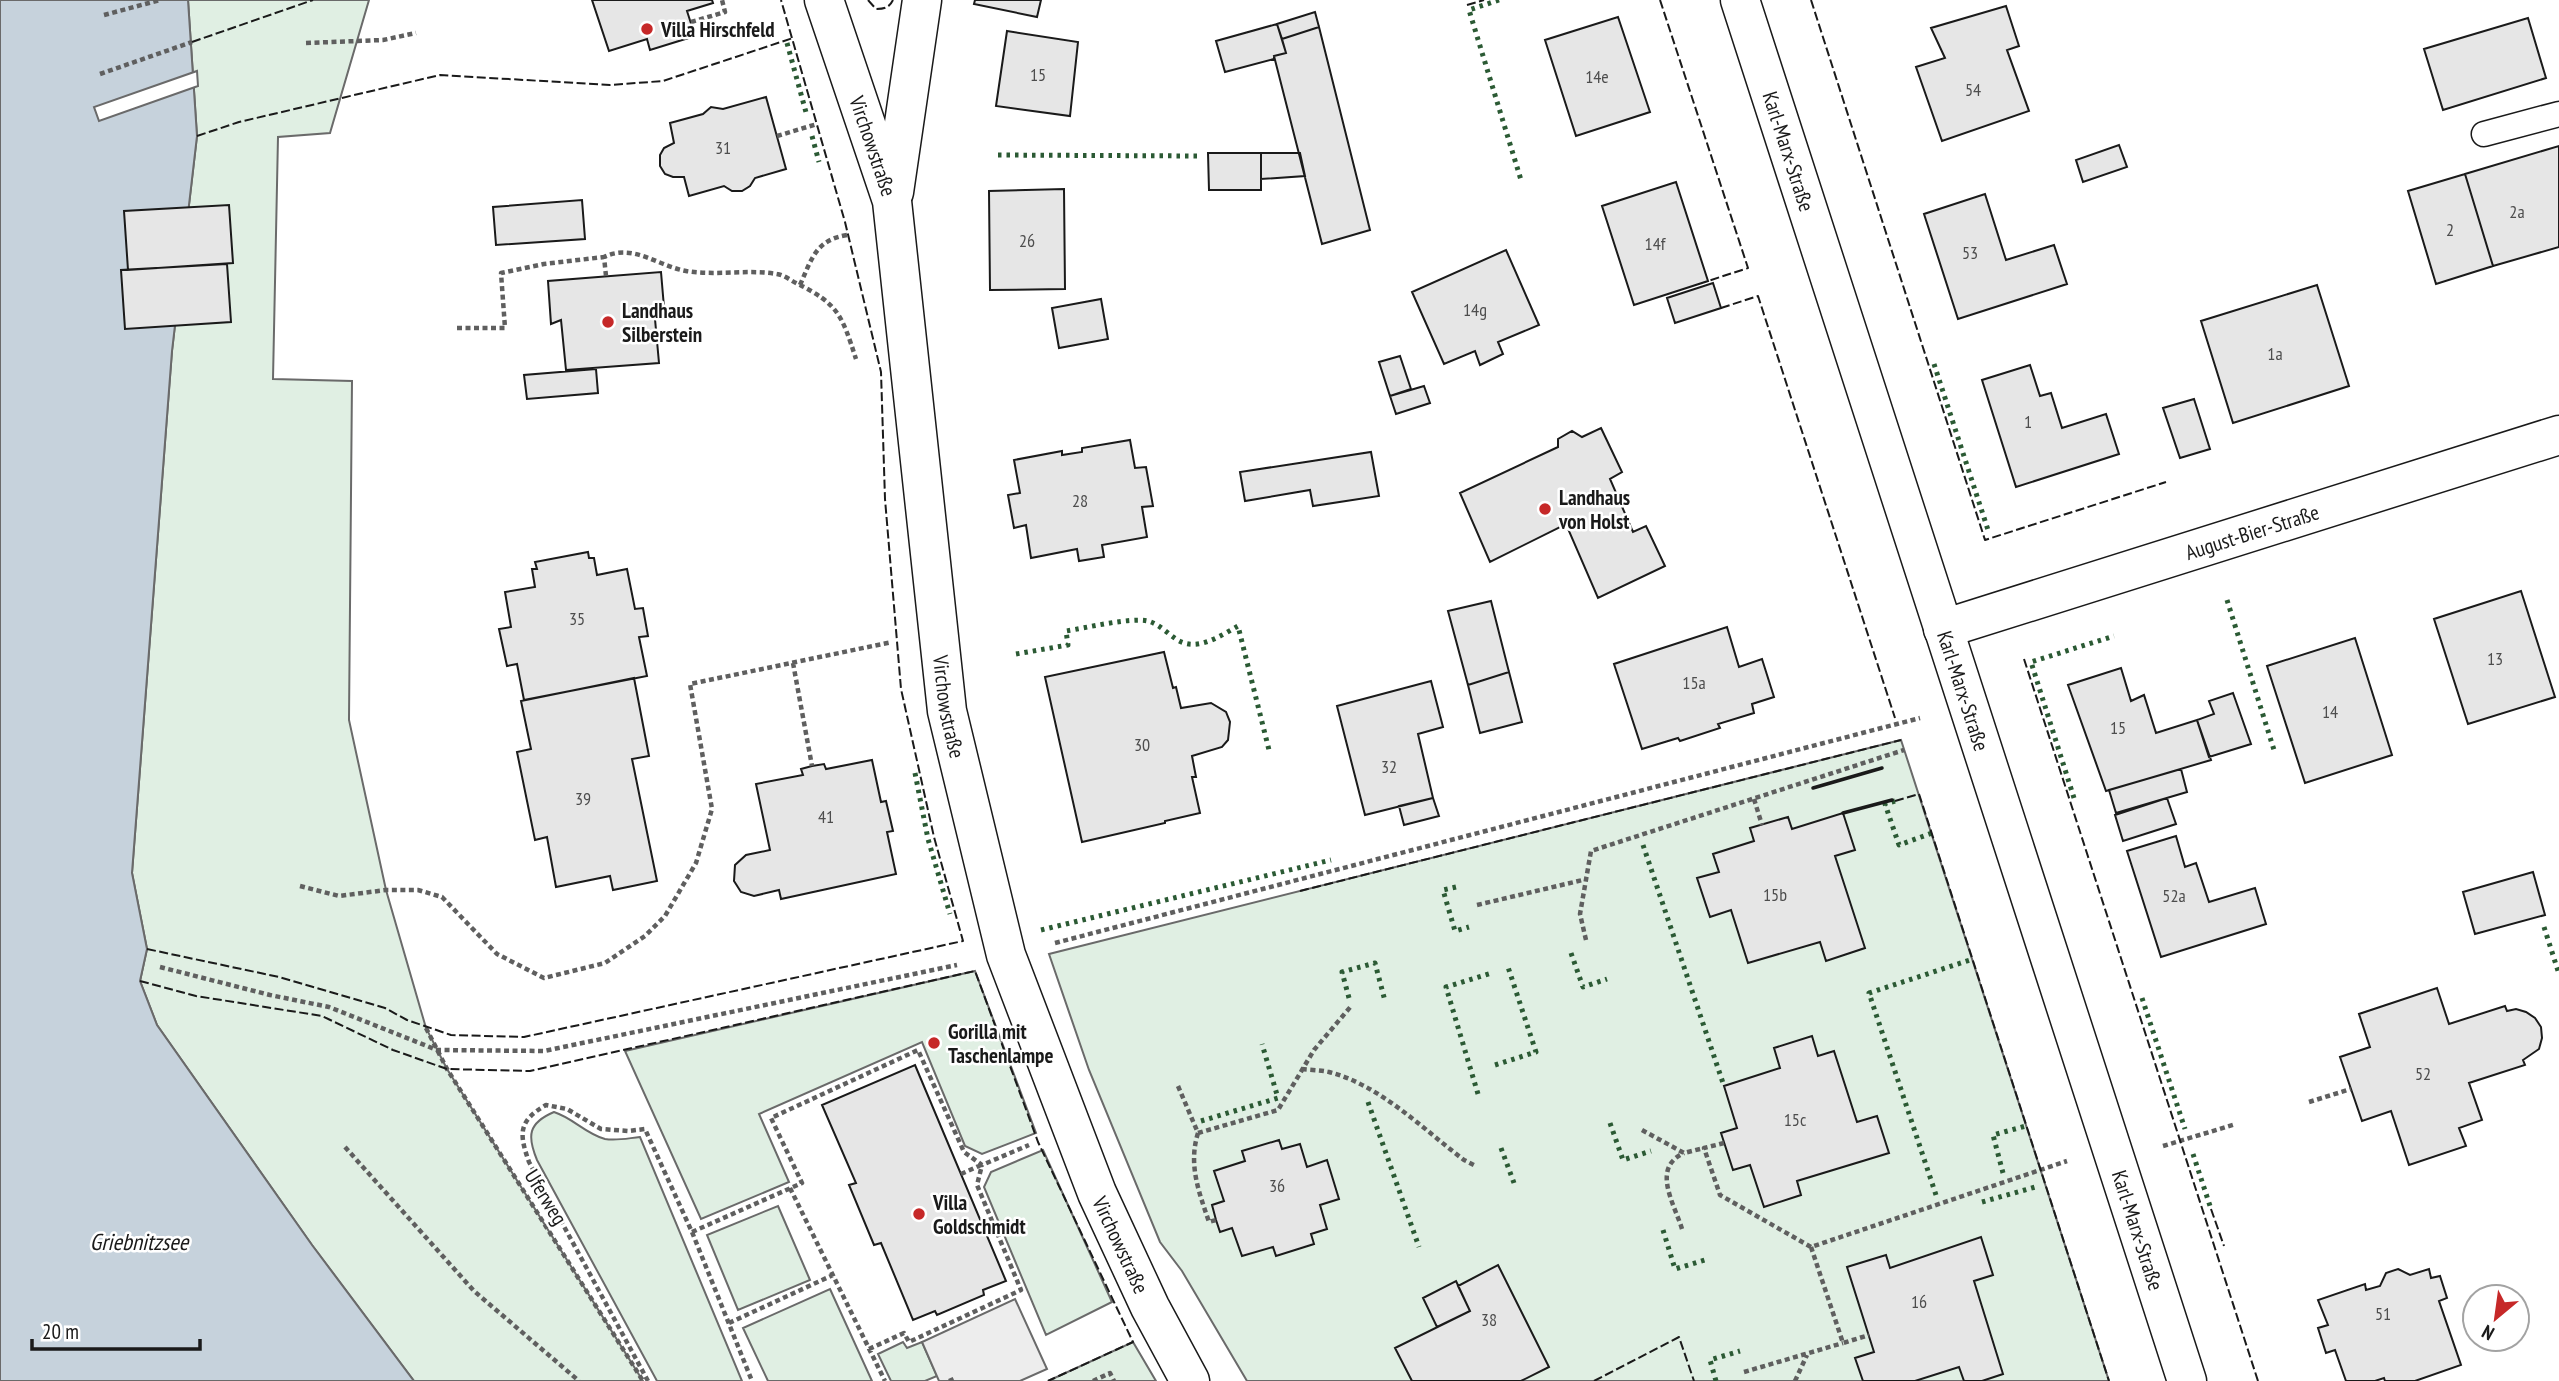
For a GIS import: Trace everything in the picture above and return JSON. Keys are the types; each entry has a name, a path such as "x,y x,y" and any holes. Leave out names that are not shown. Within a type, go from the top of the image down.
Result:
{"street":[{"name":"Virchowstraße","path":"824,0 892,201 947,711 1006,955 1097,1193 1150,1307 1190,1381"},
{"path":"892,201 922,0"},
{"name":"Karl-Marx-Straße","path":"1740,0 2187,1381"},
{"name":"August-Bier-Straße","path":"1943,629 2559,435"}],"lane":[{"path":"2484,134 2559,114"}],"path":[{"path":"104,15 160,0"},
{"path":"691,22 725,12 721,0"},
{"path":"306,43 383,40 416,33"},
{"path":"100,74 192,41"},
{"path":"777,136 817,124"},
{"path":"800,285 820,245 832,237 848,234"},
{"path":"457,328 505,328 501,273 544,264 604,257 615,252 635,253 685,271 779,274 833,305 843,321 856,359"},
{"path":"604,257 606,276"},
{"path":"300,886 339,896 386,890 418,890 442,897 497,954 544,978 605,963 645,936 665,916 696,863 712,808 690,684 897,641"},
{"path":"793,663 812,766"},
{"path":"160,967 329,1007 437,1049 544,1051 1006,955 1969,706"},
{"path":"1586,940 1580,914 1591,851 1904,750"},
{"path":"1754,799 1762,824"},
{"path":"1477,905 1587,879"},
{"path":"1198,1133 1278,1110 1314,1049 1352,1005"},
{"name":"Uferweg","path":"426,1028 645,1381"},
{"path":"692,1232 802,1183 771,1118 918,1050 964,1152 982,1165"},
{"path":"1302,1069 1326,1071 1379,1096 1464,1160 1476,1166"},
{"path":"1178,1086 1198,1133 1194,1147 1194,1177 1209,1222 1216,1220"},
{"path":"2309,1102 2351,1089"},
{"path":"645,1381 529,1162 521,1139 524,1125 534,1112 546,1105 567,1109 601,1129 645,1129 692,1232 752,1381"},
{"path":"2180,1141 2236,1124"},
{"path":"1642,1130 1684,1153"},
{"path":"961,1174 1038,1142"},
{"path":"1682,1229 1666,1180 1667,1168 1674,1158 1684,1153 1724,1143"},
{"path":"345,1147 474,1291 579,1381"},
{"path":"1704,1148 1720,1195 1811,1247 1843,1343"},
{"path":"869,1349 904,1333 909,1342 1021,1290 977,1185 982,1165"},
{"path":"1811,1247 2040,1170"},
{"path":"790,1188 885,1381"},
{"path":"729,1323 833,1275"},
{"path":"1744,1372 1869,1335"},
{"path":"1795,1381 1807,1354"},
{"path":"1093,1381 1110,1373 1114,1381"},
{"path":"948,1381 956,1378"}],"green space":[{"path":"188,0 369,0 330,133 278,137 273,379 352,381 349,720 386,890 426,1028 447,1069 643,1381 414,1381 312,1245 157,1025 140,981 147,949 132,873 172,351 197,136"},
{"path":"1901,740 2109,1381 1247,1381 1182,1271 1160,1242 1089,1070 1049,954"},
{"path":"975,971 1036,1133 982,1154 965,1146 922,1042 759,1114 789,1182 701,1219 625,1051"},
{"path":"554,1112 605,1139 640,1137 742,1381 657,1381 537,1160 532,1144 532,1131 539,1121"},
{"path":"1043,1150 1112,1302 1046,1335 984,1187 991,1172"},
{"path":"778,1206 810,1280 738,1310 707,1235"},
{"path":"830,1289 872,1381 768,1381 743,1328"},
{"path":"903,1342 907,1348 922,1342 937,1376 925,1381 891,1381 878,1354"},
{"path":"1133,1342 1156,1381 1048,1381"}],"shaded area":[{"path":"1015,1299 1047,1369 1020,1381 939,1381 922,1342"}],"water":[{"name":"Griebnitzsee","path":"0,0 188,0 197,136 172,351 132,873 147,949 140,981 157,1025 312,1245 414,1381 0,1381"}],"pier":[{"path":"197,71 198,86 99,121 94,107"}],"building":[{"name":"Villa Hirschfeld","path":"592,0 712,0 713,3 687,11 695,36 650,50 647,39 609,51"},
{"path":"975,0 1041,0 1037,17 974,4"},
{"path":"2006,6 2019,46 2007,50 2029,111 1942,141 1916,67 1945,58 1931,28"},
{"path":"1315,12 1319,27 1282,39 1277,24"},
{"path":"1618,17 1650,112 1576,136 1545,40"},
{"path":"2528,18 2546,78 2443,110 2424,49"},
{"path":"1277,24 1286,53 1274,56 1274,59 1225,72 1216,41"},
{"path":"1319,27 1370,230 1322,244 1274,56 1286,53 1282,39"},
{"path":"1007,31 1078,42 1070,116 996,106"},
{"path":"766,97 786,169 755,178 750,186 742,191 732,191 724,186 689,196 684,177 665,174 660,166 660,155 664,148 674,143 670,123 703,114 711,107 723,109"},
{"path":"2119,145 2127,167 2083,182 2076,160"},
{"path":"2559,146 2559,247 2493,266 2465,174"},
{"path":"1208,153 1261,153 1261,190 1209,190"},
{"path":"1261,153 1300,153 1305,176 1261,179"},
{"path":"2465,174 2493,266 2436,284 2408,191"},
{"path":"1676,182 1708,281 1634,305 1602,206"},
{"path":"1064,189 1065,289 990,290 989,191"},
{"path":"1985,194 2006,260 2054,245 2067,284 1958,319 1924,214"},
{"path":"582,200 585,239 496,245 493,207"},
{"path":"229,205 233,263 128,270 124,211"},
{"path":"1506,250 1539,325 1498,342 1503,354 1480,365 1475,351 1444,364 1412,292"},
{"path":"227,264 231,322 125,329 121,270"},
{"name":"Landhaus Silberstein","path":"661,272 665,319 655,319 659,363 566,370 561,320 551,324 548,281"},
{"path":"1713,283 1721,308 1675,323 1667,298"},
{"path":"2317,285 2349,386 2233,423 2201,321"},
{"path":"1101,299 1108,339 1059,348 1052,308"},
{"path":"1400,356 1411,389 1390,396 1379,362"},
{"path":"2030,365 2040,396 2051,393 2062,428 2106,414 2119,454 2016,487 1982,380"},
{"path":"596,369 598,393 527,399 524,375"},
{"path":"1424,386 1430,403 1396,414 1390,396"},
{"path":"2194,399 2210,449 2180,458 2163,408"},
{"name":"Landhaus von Holst","path":"1601,428 1622,472 1610,479 1633,532 1646,526 1665,566 1598,598 1566,524 1490,562 1460,493 1558,447 1558,439 1572,431 1582,437"},
{"path":"1130,440 1135,468 1146,467 1153,506 1142,507 1147,537 1102,545 1104,557 1079,561 1077,549 1031,558 1026,525 1014,528 1008,495 1020,493 1014,460 1062,451 1062,455 1082,452 1082,448"},
{"path":"1371,452 1379,496 1313,506 1310,490 1245,501 1240,472"},
{"path":"588,552 589,558 594,558 597,575 627,569 635,609 643,608 648,636 639,637 647,676 524,700 517,664 507,666 499,629 511,627 505,592 535,587 532,569 537,569 535,562"},
{"path":"2521,591 2555,697 2468,724 2434,619"},
{"path":"1491,601 1509,672 1468,685 1448,611"},
{"path":"1727,627 1739,667 1762,659 1774,697 1752,704 1754,713 1718,724 1720,728 1680,741 1678,738 1642,749 1614,664"},
{"path":"2355,638 2392,755 2305,783 2267,666"},
{"path":"1164,652 1181,708 1211,703 1226,712 1230,722 1228,740 1222,747 1192,756 1196,777 1192,777 1200,813 1082,842 1045,677"},
{"path":"2121,668 2131,701 2144,695 2156,733 2197,720 2211,760 2106,791 2068,685"},
{"path":"1509,672 1522,722 1480,733 1468,685"},
{"path":"634,678 649,756 632,759 657,881 613,890 610,876 556,887 547,837 535,840 517,752 531,749 521,701"},
{"path":"1431,681 1443,727 1418,734 1433,798 1365,815 1337,706"},
{"path":"2233,693 2251,744 2209,757 2197,720 2214,714 2209,701"},
{"path":"872,760 881,802 886,801 893,831 887,832 896,874 781,899 779,890 754,896 741,892 734,881 735,865 746,855 770,850 756,784 803,775 801,769 812,766 824,764 826,769"},
{"path":"2181,769 2187,792 2116,813 2109,790"},
{"path":"1433,798 1439,816 1404,825 1399,806"},
{"path":"2167,798 2176,824 2123,841 2115,815"},
{"path":"1843,813 1855,850 1835,856 1865,948 1826,961 1820,942 1748,963 1731,910 1710,917 1697,878 1719,872 1713,854 1754,841 1750,828 1788,817 1792,829"},
{"path":"2176,836 2185,867 2196,863 2209,902 2255,888 2266,924 2161,957 2127,851"},
{"path":"2533,872 2545,915 2475,934 2463,892"},
{"path":"2437,988 2449,1024 2505,1006 2507,1011 2516,1009 2535,1018 2541,1027 2542,1038 2539,1049 2523,1060 2525,1065 2469,1083 2482,1120 2459,1128 2466,1146 2409,1165 2391,1111 2362,1121 2340,1057 2370,1047 2359,1014"},
{"path":"1812,1036 1818,1056 1834,1051 1857,1122 1877,1116 1889,1153 1797,1181 1801,1195 1764,1207 1750,1165 1733,1170 1721,1133 1737,1128 1724,1086 1780,1068 1774,1048"},
{"name":"Villa Goldschmidt","path":"915,1065 1006,1281 983,1290 984,1295 937,1315 935,1311 913,1320 881,1243 874,1245 849,1185 856,1183 822,1105"},
{"path":"1279,1140 1282,1149 1300,1144 1307,1167 1327,1160 1339,1199 1320,1205 1327,1229 1311,1234 1314,1244 1276,1256 1273,1247 1242,1256 1232,1228 1220,1232 1216,1220 1212,1205 1224,1201 1214,1171 1245,1161 1242,1151"},
{"path":"1981,1237 1993,1275 1974,1281 2003,1374 1982,1381 1964,1381 1959,1367 1915,1381 1863,1381 1855,1358 1874,1352 1847,1267 1886,1255 1890,1268"},
{"path":"1498,1265 1549,1367 1521,1381 1412,1381 1395,1348 1470,1311 1458,1286"},
{"path":"2398,1269 2410,1275 2429,1269 2431,1278 2440,1276 2447,1298 2439,1301 2461,1365 2415,1381 2385,1381 2384,1378 2375,1381 2346,1381 2335,1350 2326,1353 2318,1328 2328,1325 2318,1300 2365,1284 2366,1290 2380,1286 2386,1273"},
{"path":"1456,1281 1470,1311 1437,1327 1423,1298"}],"hedge":[{"path":"1499,0 1469,10 1521,180"},
{"path":"787,43 807,116"},
{"path":"812,136 819,162"},
{"path":"998,155 1197,156"},
{"path":"1934,364 1989,533"},
{"path":"2227,600 2274,750"},
{"path":"1016,654 1068,645 1066,631 1120,622 1148,621 1176,639 1192,644 1208,642 1238,626 1270,754"},
{"path":"2074,798 2031,662 2114,636"},
{"path":"915,773 928,839 950,914"},
{"path":"1895,801 1885,804 1899,845 1932,833"},
{"path":"1643,845 1724,1086"},
{"path":"1041,930 1331,860"},
{"path":"1456,887 1443,890 1455,931 1469,927"},
{"path":"2544,927 2559,974"},
{"path":"1571,953 1583,987 1607,979"},
{"path":"1936,1195 1869,993 1973,959"},
{"path":"1349,998 1342,972 1375,963 1385,1001"},
{"path":"1495,1065 1536,1052 1508,967"},
{"path":"1478,1094 1446,987 1492,973"},
{"path":"2142,998 2185,1129"},
{"path":"1201,1121 1278,1098 1262,1044"},
{"path":"1368,1102 1419,1247"},
{"path":"1610,1123 1623,1160 1651,1151"},
{"path":"2003,1173 1993,1135 2026,1126"},
{"path":"1501,1148 1514,1183"},
{"path":"2193,1154 2211,1209"},
{"path":"1982,1202 2039,1186"},
{"path":"1663,1230 1675,1269 1705,1260"},
{"path":"1716,1381 1710,1360 1740,1351"}],"fence":[{"path":"192,42 313,0"},
{"path":"147,949 279,977 385,1008 407,1020 451,1035 524,1037 963,941 934,837 901,689 885,499 881,372 845,222 781,0"},
{"path":"868,0 876,9 886,8 893,0"},
{"path":"1467,5 1484,0"},
{"path":"1660,0 1748,268 1708,281"},
{"path":"1811,0 1985,540 2166,482"},
{"path":"197,136 239,122 440,75 610,85 663,81 793,38"},
{"path":"1721,308 1758,296 1895,718"},
{"path":"2024,659 2258,1381"},
{"path":"1300,891 1901,740"},
{"path":"1895,801 1919,794 2109,1381"},
{"path":"140,981 196,996 322,1016 393,1050 447,1069 530,1071 975,971 1038,1142 1133,1342 1048,1381"},
{"path":"2211,1209 2224,1246"},
{"path":"1594,1381 1679,1337 1694,1381"}],"wall":[{"path":"1813,788 1882,768"},
{"path":"1843,813 1892,800"}],"place":[{"name":"Villa Hirschfeld","path":"647,29"},
{"name":"Landhaus Silberstein","path":"608,322"},
{"name":"Landhaus von Holst","path":"1545,509"},
{"name":"Gorilla mit Taschenlampe","path":"934,1043"},
{"name":"Villa Goldschmidt","path":"919,1214"}]}
